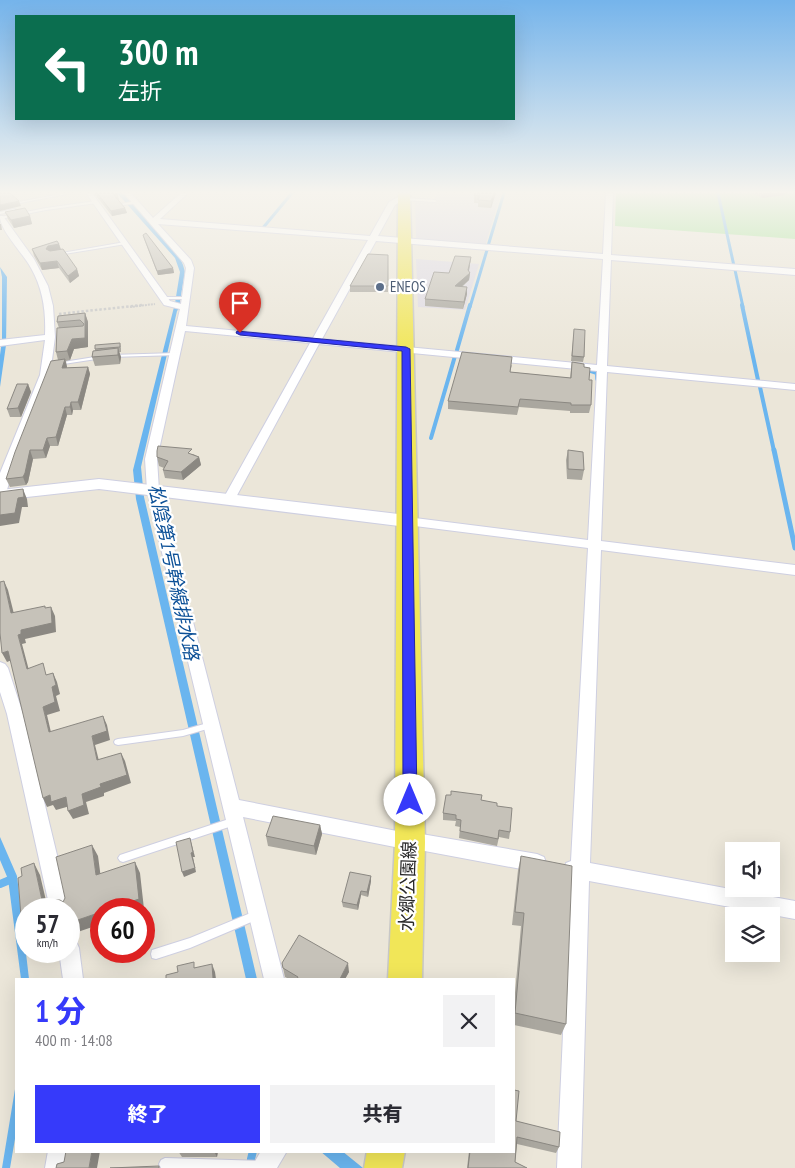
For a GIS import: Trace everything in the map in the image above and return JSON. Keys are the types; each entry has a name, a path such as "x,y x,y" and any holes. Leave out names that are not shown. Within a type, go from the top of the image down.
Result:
{"main road":[{"name":"水郷公園線","path":"405,978 410,841 406,248"}],"street":[{"path":"21,248 45,287 48,316 53,336 48,365 10,460 0,494 99,484 795,570"},
{"path":"128,248 169,301 185,303"},
{"path":"176,248 188,262 190,268 182,328 174,354 144,489 209,726 255,916 274,978"},
{"path":"229,499 367,248"},
{"path":"480,248 795,272"},
{"path":"569,1168 580,871 608,248"},
{"path":"182,328 795,387"},
{"path":"0,343 53,336"},
{"path":"0,668 15,714 57,898"},
{"path":"232,817 410,841 795,910"},
{"path":"71,963 74,978"},
{"path":"57,1168 60,1153"}],"lane":[{"path":"52,255 98,248"},
{"path":"48,365 69,364 84,358 101,356 174,354"},
{"path":"118,742 183,733 209,726"},
{"path":"123,858 206,830 232,817"},
{"path":"156,954 255,916"},
{"path":"165,1164 267,1162"}],"path":[{"path":"48,316 169,301"}],"shaded area":[{"path":"416,259 479,264 465,310 418,307"}],"water":[{"path":"166,248 171,248 180,258 185,272 180,301 182,305 177,311 141,467 144,497 257,978 246,978 136,499 133,470 175,303 180,272 175,258"},
{"path":"0,267 7,277 6,345 0,387 2,277"},
{"path":"0,837 17,876 20,898 15,898 15,933 8,879 0,860"},
{"path":"19,963 27,963 29,978 21,978"},
{"path":"15,1089 15,1139 10,1168 2,1168"},
{"path":"322,1153 344,1153 363,1168 340,1168"}],"building":[{"path":"47,248 46,249 50,251 63,249 77,269 68,276 57,261 40,263 32,249"},
{"path":"148,248 157,248 173,268 157,271"},
{"path":"368,254 388,255 388,286 350,286"},
{"path":"455,256 471,257 468,270 470,273 455,286 467,287 464,302 425,299 434,272 449,273"},
{"path":"85,313 85,338 72,339 67,351 56,352 57,328 83,326 84,324 80,320 57,322 58,316"},
{"path":"574,329 585,330 584,357 572,356"},
{"path":"120,343 120,347 95,349 95,345"},
{"path":"118,348 118,355 92,357 93,351"},
{"path":"462,352 512,357 510,372 571,378 572,362 584,364 584,367 590,368 589,380 592,380 591,405 571,405 571,403 520,399 518,407 448,401"},
{"path":"65,359 62,368 88,367 78,402 71,402 70,407 65,407 56,437 47,438 43,450 30,450 23,477 6,479 51,361"},
{"path":"17,384 28,384 18,408 7,409"},
{"path":"158,446 192,449 188,453 199,457 181,472 163,470 168,461 157,457"},
{"path":"568,450 583,452 584,470 568,469"},
{"path":"23,489 24,497 18,498 15,513 0,515 0,492"},
{"path":"4,581 11,613 45,606 45,608 51,607 52,623 21,630 21,634 18,635 27,669 43,663 46,675 53,673 56,685 52,687 55,702 43,707 49,732 103,716 107,731 92,736 97,760 121,753 127,775 100,784 101,787 82,794 84,805 68,811 66,797 51,802 50,795 43,798 8,651 2,653 0,582"},
{"path":"451,791 482,795 481,800 497,803 497,806 512,808 510,832 499,830 498,839 460,831 461,820 456,819 456,815 443,813 446,795 451,795"},
{"path":"273,816 320,825 314,846 266,836"},
{"path":"190,838 195,868 182,872 176,842"},
{"path":"92,845 96,875 135,862 139,898 90,898 90,916 80,919 80,898 65,898 56,857"},
{"path":"521,856 572,866 566,1024 515,1013 524,913 515,912"},
{"path":"34,863 42,898 20,898 18,878 22,876 21,868"},
{"path":"350,872 371,876 367,892 361,891 357,905 342,902"},
{"path":"299,935 348,963 340,978 298,978 283,968 282,963"},
{"path":"194,962 194,968 212,964 213,978 166,978 166,975 178,972 177,966"},
{"path":"515,1090 519,1091 516,1121 560,1132 559,1147 517,1137 515,1162 527,1168 468,1168 470,1153 515,1153"},
{"path":"66,1153 92,1153 89,1168 56,1168 57,1164 64,1162"},
{"path":"159,1166 159,1168 110,1168"}],"waterway":[{"path":"730,248 734,266"},
{"path":"470,307 487,250"},
{"path":"735,270 743,307"},
{"path":"457,350 470,305"},
{"path":"742,305 758,380"},
{"path":"431,438 455,356"},
{"path":"585,369 597,373 597,379"},
{"path":"760,387 774,451"},
{"path":"774,450 795,548"},
{"path":"0,884 12,879"},
{"path":"251,1159 252,1153"}],"place":[{"name":"ENEOS","path":"380,287"}],"route":[{"path":"240,333 406,349 410,800"}],"water label":[{"name":"松陰第1号幹線排水路","path":"174,572"}]}
